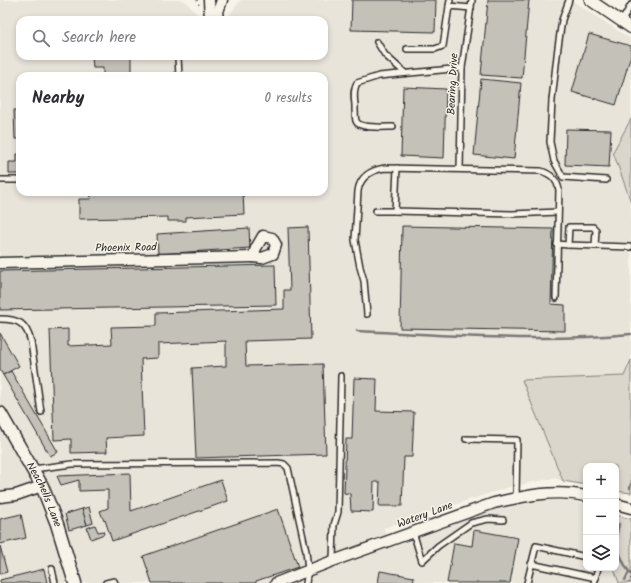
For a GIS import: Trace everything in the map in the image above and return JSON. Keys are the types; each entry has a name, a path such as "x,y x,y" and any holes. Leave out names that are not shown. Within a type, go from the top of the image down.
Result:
{"street":[{"path":"209,0 210,16"},
{"path":"216,16 222,0"},
{"path":"590,0 631,28"},
{"name":"Phoenix Road","path":"0,263 253,257"},
{"name":"Neachells Lane","path":"0,413 42,486 57,524 75,583"},
{"path":"0,497 16,495 42,486"},
{"name":"Watery Lane","path":"276,583 494,503 556,492 583,496"},
{"path":"619,505 631,508"}],"lane":[{"name":"Bearing Drive","path":"460,169 462,68 472,0"},
{"path":"569,0 562,20 552,100 550,142 554,161 563,177 606,180"},
{"path":"407,49 435,49 443,46 450,3 471,8"},
{"path":"622,21 631,5"},
{"path":"377,42 385,55 405,73"},
{"path":"178,60 179,72"},
{"path":"393,127 362,126 358,124 356,119 354,95 356,86 361,81 370,78 405,73 462,68"},
{"path":"367,314 364,281 355,240 359,185 365,176 371,172 385,168 537,170 551,175 558,185 556,298"},
{"path":"395,212 397,168"},
{"path":"0,180 16,180"},
{"path":"376,211 512,214 558,212"},
{"path":"568,245 569,227 593,227 596,230 595,246"},
{"path":"557,244 630,247"},
{"path":"0,319 10,319 23,324 28,332 31,342 41,412"},
{"path":"333,561 334,525 338,512 341,376"},
{"path":"466,439 517,440 516,498"},
{"path":"33,469 72,464 284,464 288,468 306,551 308,570 306,583"},
{"path":"413,532 422,560 438,546 471,523 488,519 503,520"},
{"path":"527,583 536,546 583,556"},
{"path":"531,564 595,581 597,571"},
{"path":"52,569 55,583"},
{"path":"106,583 114,580 115,583"}],"path":[{"path":"197,0 201,11"},
{"path":"629,583 631,578"}],"shaded area":[{"path":"0,0 184,0 198,15 203,16 16,16 16,60 328,60 328,16 228,16 241,0 571,0 631,39 631,119 613,152 631,202 631,360 624,376 522,380 563,481 555,478 509,487 383,528 393,547 497,509 551,499 570,500 583,504 583,571 615,571 619,583 0,583"},
{"path":"631,119 631,202 613,152"},
{"path":"631,360 631,493 619,491 619,463 583,463 583,484 563,481 522,380 624,376"},
{"path":"619,516 631,519 631,583 619,583 615,571 619,571"}],"building":[{"path":"352,0 436,0 435,32 351,30"},
{"path":"488,0 529,0 522,78 481,75"},
{"path":"589,34 631,46 631,55 616,105 572,92"},
{"path":"92,60 131,60 131,72 103,72 103,68 93,68"},
{"path":"481,79 521,83 514,159 474,155"},
{"path":"403,87 446,89 444,158 401,156"},
{"path":"14,110 16,110 16,139"},
{"path":"566,129 611,130 609,167 565,165"},
{"path":"9,162 16,162 16,174 9,174"},
{"path":"91,196 243,196 244,214 186,217 186,221 168,221 168,217 79,219 79,199 91,199"},
{"path":"402,226 553,229 551,304 565,305 565,331 400,328"},
{"path":"308,227 311,339 245,341 246,366 323,364 326,454 196,458 192,368 226,366 226,341 158,344 158,358 141,359 144,436 106,438 107,452 71,453 71,439 54,440 50,330 68,329 68,346 112,344 111,327 156,326 156,313 284,309 284,290 290,290 288,228"},
{"path":"249,228 250,248 158,254 157,234"},
{"path":"275,265 276,305 0,310 0,271"},
{"path":"0,333 19,366 3,375 0,370"},
{"path":"11,371 58,452 50,456 3,375"},
{"path":"354,378 377,379 376,411 414,412 412,457 404,457 402,506 379,506 380,482 374,482 373,512 351,511 350,494 344,493 346,439 352,439"},
{"path":"130,473 131,511 221,480 228,501 112,541 105,520 104,521 100,511 108,508 108,490 79,491 79,480 61,485 57,476"},
{"path":"89,507 93,523 87,525 82,509"},
{"path":"82,509 87,525 69,530 65,514"},
{"path":"278,509 298,567 256,581 256,583 152,583 143,556"},
{"path":"21,514 26,538 0,544 0,519"},
{"path":"95,525 98,532 103,531 104,534 91,539 87,528"},
{"path":"474,530 518,538 510,583 447,583 454,543 472,546"},
{"path":"0,546 7,572 0,574"},
{"path":"44,569 47,583 0,583 0,580"},
{"path":"380,571 414,577 413,583 378,583"}],"waterway":[{"path":"357,331 528,338 597,337 631,334"},
{"path":"630,488 631,484"},
{"path":"617,535 616,541 620,553 631,574"},
{"path":"625,580 629,572"}]}
